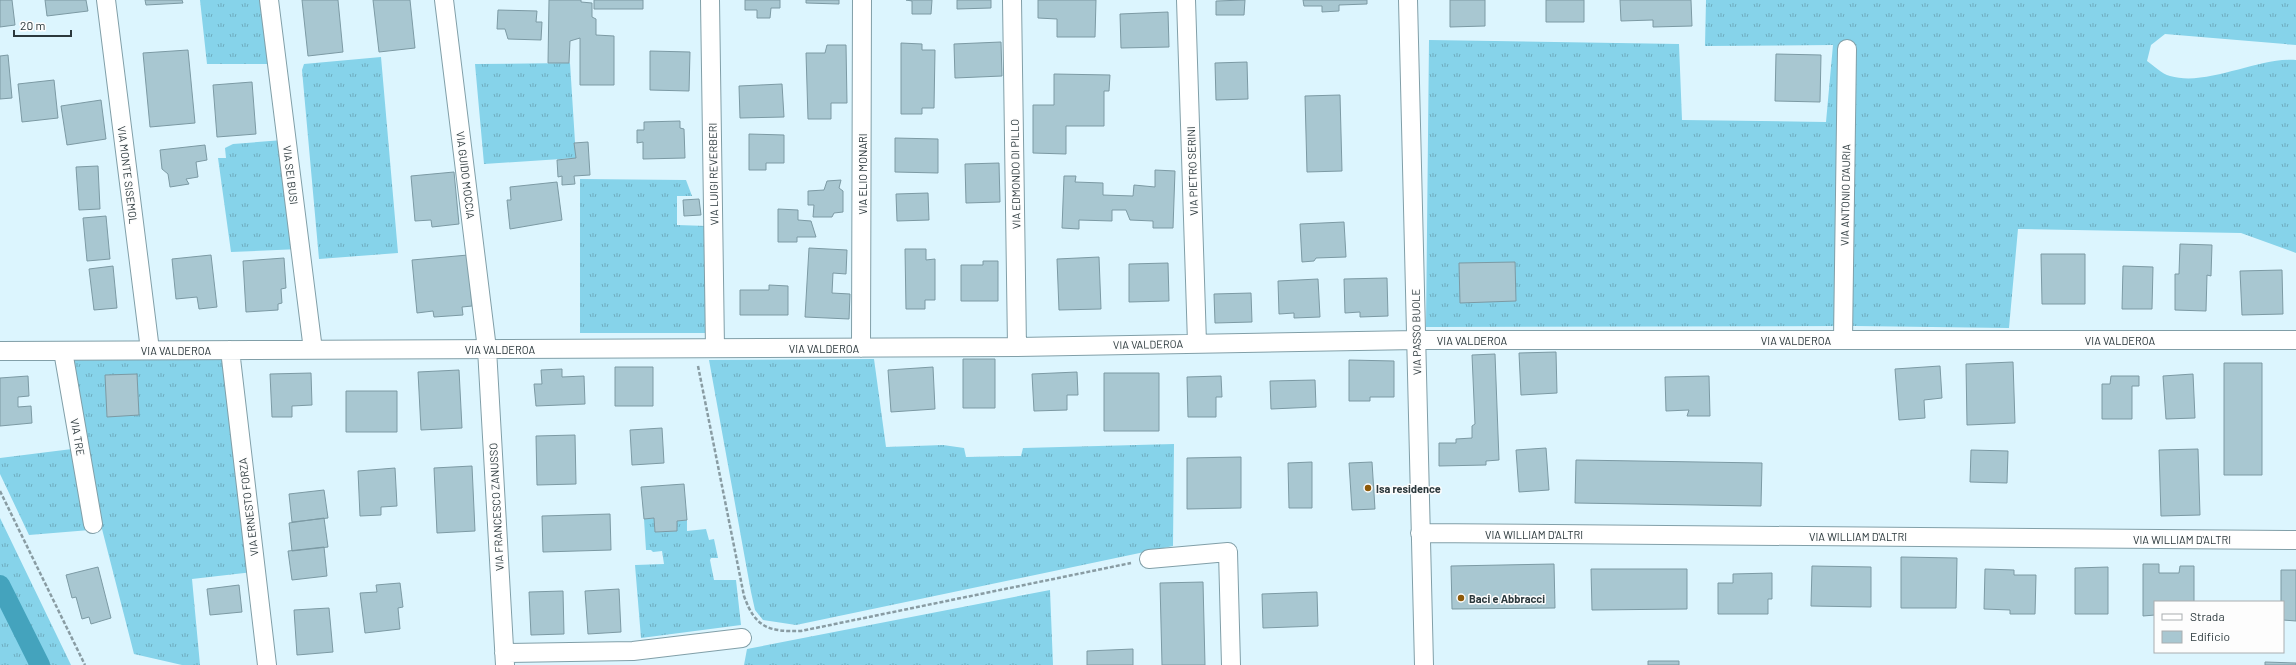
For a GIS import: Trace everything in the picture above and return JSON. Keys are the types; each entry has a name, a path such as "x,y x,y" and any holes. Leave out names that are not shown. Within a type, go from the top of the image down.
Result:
{"street":[{"name":"VIA MONTE SISEMOL","path":"106,0 150,350"},
{"name":"VIA SEI BUSI","path":"269,0 313,350"},
{"name":"VIA GUIDO MOCCIA","path":"444,0 488,349"},
{"name":"VIA LUIGI REVERBERI","path":"710,0 715,348"},
{"name":"VIA ELIO MONARI","path":"862,0 862,348"},
{"name":"VIA EDMONDO DI PILLO","path":"1012,0 1017,347"},
{"name":"VIA PIETRO SERINI","path":"1186,0 1197,343"},
{"name":"VIA PASSO BUOLE","path":"1408,0 1424,665"},
{"name":"VIA ANTONIO D'AURIA","path":"1843,340 1847,49"},
{"name":"VIA VALDEROA","path":"0,351 1017,347 1417,340 2296,340"},
{"name":"VIA FRANCESCO ZANUSSO","path":"488,349 505,659"},
{"name":"VIA ERNESTO FORZA","path":"230,350 267,665"},
{"name":"VIA TRE","path":"63,351 93,524"},
{"name":"VIA WILLIAM D'ALTRI","path":"1420,533 2296,540"},
{"path":"1149,559 1228,552 1231,665"},
{"path":"505,659 634,651 742,638"}],"path":[{"path":"694,348 744,596 751,614 765,626 781,632 801,631 1149,559"},
{"path":"0,492 85,665"}],"green space":[{"path":"200,0 272,0 273,64 207,64"},
{"path":"1706,0 2296,0 2296,45 2165,34 2151,45 2147,61 2170,76 2200,78 2281,60 2296,60 2296,253 2241,233 2018,229 2009,328 1855,326 1426,327 1429,40 1679,44 1682,120 1826,122 1833,45 1705,46"},
{"path":"381,57 398,253 319,259 302,70 304,64"},
{"path":"570,63 576,158 484,164 475,64"},
{"path":"283,140 300,249 231,252 218,158 226,158 225,148 233,144"},
{"path":"580,179 686,180 692,196 677,196 677,225 707,226 706,333 580,333"},
{"path":"228,352 253,572 192,579 200,665 182,665 134,654 102,529 29,535 0,474 0,458 72,449 58,357"},
{"path":"874,359 886,447 943,445 964,448 966,457 1021,456 1023,448 1174,444 1173,546 796,625 763,620 755,610 751,592 709,360"},
{"path":"0,518 71,665 0,665"},
{"path":"654,518 655,532 677,531 677,521 687,520 687,531 706,529 709,540 714,539 718,558 711,558 710,560 714,580 736,580 741,625 641,638 635,565 664,564 662,551 653,552 651,550 646,550 644,519"},
{"path":"1050,590 1053,665 744,665 747,649"}],"building":[{"path":"0,0 12,0 15,25 0,27"},
{"path":"45,0 86,0 88,11 47,16"},
{"path":"145,0 182,0 183,3 146,5"},
{"path":"302,0 338,0 343,52 308,56"},
{"path":"373,0 410,0 415,48 379,52"},
{"path":"549,0 581,0 581,2 592,3 592,17 596,19 596,35 614,36 614,85 580,85 580,38 570,41 569,63 548,63"},
{"path":"594,0 643,0 643,9 594,9"},
{"path":"745,0 780,0 780,8 771,8 770,18 757,18 757,10 745,10"},
{"path":"806,0 839,0 839,4 806,3"},
{"path":"906,0 932,0 931,14 912,14 912,1"},
{"path":"957,0 991,0 991,8 957,9"},
{"path":"1038,0 1096,0 1095,37 1057,37 1057,19 1038,18"},
{"path":"1245,0 1244,15 1216,15 1216,1"},
{"path":"1303,0 1367,0 1367,4 1339,5 1339,11 1322,12 1322,6 1304,6"},
{"path":"1450,0 1485,0 1485,26 1450,27"},
{"path":"1546,0 1584,0 1584,22 1546,22"},
{"path":"1620,0 1691,0 1692,26 1653,27 1653,20 1621,21"},
{"path":"498,10 537,11 536,22 542,22 541,40 508,39 505,29 497,29"},
{"path":"1168,12 1169,47 1121,48 1120,14"},
{"path":"1001,42 1002,76 955,78 954,44"},
{"path":"901,43 922,44 922,50 935,50 934,108 922,108 922,114 901,114"},
{"path":"827,45 846,45 847,103 831,103 831,119 808,119 806,53 825,53"},
{"path":"188,50 195,123 150,127 143,53"},
{"path":"650,51 690,52 689,91 650,90"},
{"path":"1776,54 1821,55 1820,102 1775,101"},
{"path":"8,55 12,98 0,99 0,56"},
{"path":"1247,62 1248,99 1216,100 1215,63"},
{"path":"1054,74 1110,75 1109,91 1104,91 1104,126 1066,126 1066,154 1033,153 1033,105 1054,105"},
{"path":"54,80 58,118 22,122 18,84"},
{"path":"252,82 256,134 217,137 213,85"},
{"path":"782,84 784,117 740,118 739,86"},
{"path":"1340,95 1342,171 1307,172 1305,96"},
{"path":"101,100 106,139 67,145 61,106"},
{"path":"680,121 680,128 684,129 685,158 643,159 643,142 637,143 637,130 644,130 644,122"},
{"path":"749,134 784,135 784,163 766,163 766,170 749,170"},
{"path":"895,138 938,139 938,173 895,172"},
{"path":"588,142 590,175 574,176 575,184 562,185 562,176 558,177 557,160 576,158 574,143"},
{"path":"205,145 207,160 196,162 198,177 186,179 189,184 170,187 168,174 162,169 160,150"},
{"path":"999,163 1000,202 966,203 965,164"},
{"path":"98,166 100,209 79,210 76,167"},
{"path":"1155,170 1175,171 1173,228 1153,228 1153,221 1130,220 1126,210 1112,210 1112,221 1079,220 1079,229 1062,228 1064,176 1076,176 1075,182 1103,183 1103,195 1133,196 1134,185 1155,187"},
{"path":"454,172 459,224 432,227 431,220 415,221 411,176"},
{"path":"841,180 839,188 843,191 843,212 834,213 832,217 813,217 814,205 808,205 808,191 824,190 827,181"},
{"path":"557,182 562,220 510,229 507,200 511,200 510,187"},
{"path":"928,193 929,220 897,221 896,194"},
{"path":"699,199 701,215 684,216 683,200"},
{"path":"778,209 798,210 798,220 811,221 816,237 797,237 797,242 778,242"},
{"path":"106,216 110,259 87,261 83,218"},
{"path":"1344,222 1346,257 1316,258 1314,261 1302,262 1300,224"},
{"path":"2180,244 2212,245 2211,276 2207,275 2206,311 2175,310 2175,274 2179,274"},
{"path":"809,248 847,250 846,274 833,273 832,293 850,294 849,319 805,317"},
{"path":"905,249 926,249 926,260 935,259 935,300 925,300 925,309 906,309"},
{"path":"2041,254 2085,254 2085,304 2042,304"},
{"path":"211,255 217,307 199,309 197,297 176,299 172,259"},
{"path":"468,255 472,306 462,307 463,315 434,317 433,311 417,313 412,260"},
{"path":"1099,257 1101,309 1059,310 1057,259"},
{"path":"284,258 286,288 281,289 282,303 278,304 278,310 246,312 243,261"},
{"path":"983,261 998,261 998,301 961,301 961,265 983,265"},
{"path":"1515,262 1516,301 1460,303 1459,263"},
{"path":"1168,263 1169,301 1129,302 1129,264"},
{"path":"113,266 117,308 94,310 89,269"},
{"path":"2123,266 2153,267 2152,309 2122,309"},
{"path":"2282,270 2283,314 2242,315 2240,271"},
{"path":"1387,278 1388,316 1360,317 1360,312 1345,313 1344,279"},
{"path":"1318,279 1320,317 1294,318 1294,313 1279,314 1278,281"},
{"path":"769,285 788,286 788,315 740,315 740,290 769,290"},
{"path":"1251,293 1252,322 1215,323 1214,294"},
{"path":"1556,352 1557,393 1521,395 1519,353"},
{"path":"1495,354 1499,460 1486,461 1486,465 1439,466 1439,443 1456,443 1456,439 1472,438 1472,426 1475,424 1472,355"},
{"path":"963,359 995,359 995,408 963,408"},
{"path":"1349,360 1394,361 1394,397 1370,397 1370,401 1349,401"},
{"path":"2013,362 2015,423 1967,425 1966,364"},
{"path":"2224,363 2262,363 2262,475 2224,475"},
{"path":"1940,366 1942,398 1924,400 1925,418 1899,420 1895,369"},
{"path":"615,367 653,367 653,406 615,406"},
{"path":"933,367 935,409 891,412 888,370"},
{"path":"562,369 562,377 584,376 585,404 536,406 534,384 542,384 541,370"},
{"path":"459,370 462,428 421,430 418,372"},
{"path":"1077,372 1078,395 1067,395 1067,410 1034,411 1032,374"},
{"path":"311,373 312,405 292,406 292,417 272,417 270,374"},
{"path":"1104,373 1159,373 1159,431 1104,431"},
{"path":"137,374 139,415 107,417 105,375"},
{"path":"2193,374 2195,418 2166,419 2163,376"},
{"path":"28,376 29,396 18,397 18,407 31,406 32,423 0,426 0,378"},
{"path":"1221,376 1222,397 1216,397 1216,417 1188,417 1187,377"},
{"path":"1709,376 1710,416 1687,416 1689,410 1666,411 1665,377"},
{"path":"2111,376 2139,376 2139,386 2132,386 2132,419 2102,419 2102,384 2110,384"},
{"path":"1315,380 1316,407 1271,409 1270,381"},
{"path":"346,391 397,391 397,432 346,432"},
{"path":"662,428 664,463 632,465 630,430"},
{"path":"575,435 576,484 537,485 536,436"},
{"path":"1546,448 1549,490 1519,492 1516,450"},
{"path":"2198,449 2200,515 2161,516 2159,450"},
{"path":"1971,450 2008,451 2007,483 1970,482"},
{"path":"1241,457 1241,508 1187,509 1187,458"},
{"path":"1576,460 1762,463 1761,506 1575,503"},
{"path":"1312,462 1312,508 1289,508 1288,463"},
{"path":"1372,462 1375,509 1352,510 1349,463"},
{"path":"472,466 475,531 437,533 434,468"},
{"path":"395,468 397,506 381,507 381,515 360,516 358,471"},
{"path":"684,484 687,520 677,521 677,531 655,532 654,518 644,519 641,487"},
{"path":"324,490 328,518 292,522 289,494"},
{"path":"610,514 611,550 543,552 542,516"},
{"path":"324,518 328,547 292,551 289,523"},
{"path":"324,547 327,576 292,580 288,551"},
{"path":"1901,557 1957,558 1956,608 1901,608"},
{"path":"1554,564 1555,608 1452,609 1451,566"},
{"path":"2143,564 2159,564 2159,573 2179,573 2180,566 2194,566 2194,601 2154,601 2154,615 2143,616"},
{"path":"1812,566 1871,567 1871,607 1811,606"},
{"path":"98,567 111,618 91,624 89,617 82,619 76,597 72,598 66,575"},
{"path":"2108,567 2108,614 2075,614 2075,568"},
{"path":"1591,569 1687,569 1687,609 1592,610"},
{"path":"1985,569 2014,570 2014,575 2036,575 2035,614 2010,614 2010,610 1984,609"},
{"path":"2281,570 2296,570 2296,621 2284,620 2284,601 2281,601"},
{"path":"1772,573 1772,599 1768,599 1768,614 1718,614 1718,583 1733,583 1733,574"},
{"path":"1203,582 1205,665 1162,665 1160,583"},
{"path":"400,583 403,607 398,608 400,629 365,633 360,593 377,592 376,585"},
{"path":"239,585 242,612 210,615 207,589"},
{"path":"619,589 621,632 588,634 585,591"},
{"path":"563,591 564,634 531,635 529,592"},
{"path":"1317,592 1318,626 1263,628 1262,594"},
{"path":"329,608 333,652 297,655 294,610"},
{"path":"1133,649 1133,665 1087,665 1087,651"},
{"path":"1648,661 1679,661 1679,665 1648,665"},
{"path":"2265,662 2296,663 2296,665 2265,665"}],"waterway":[{"path":"0,585 40,665"}],"place":[{"name":"Isa residence","path":"1368,488"},
{"name":"Baci e Abbracci","path":"1461,598"}]}
